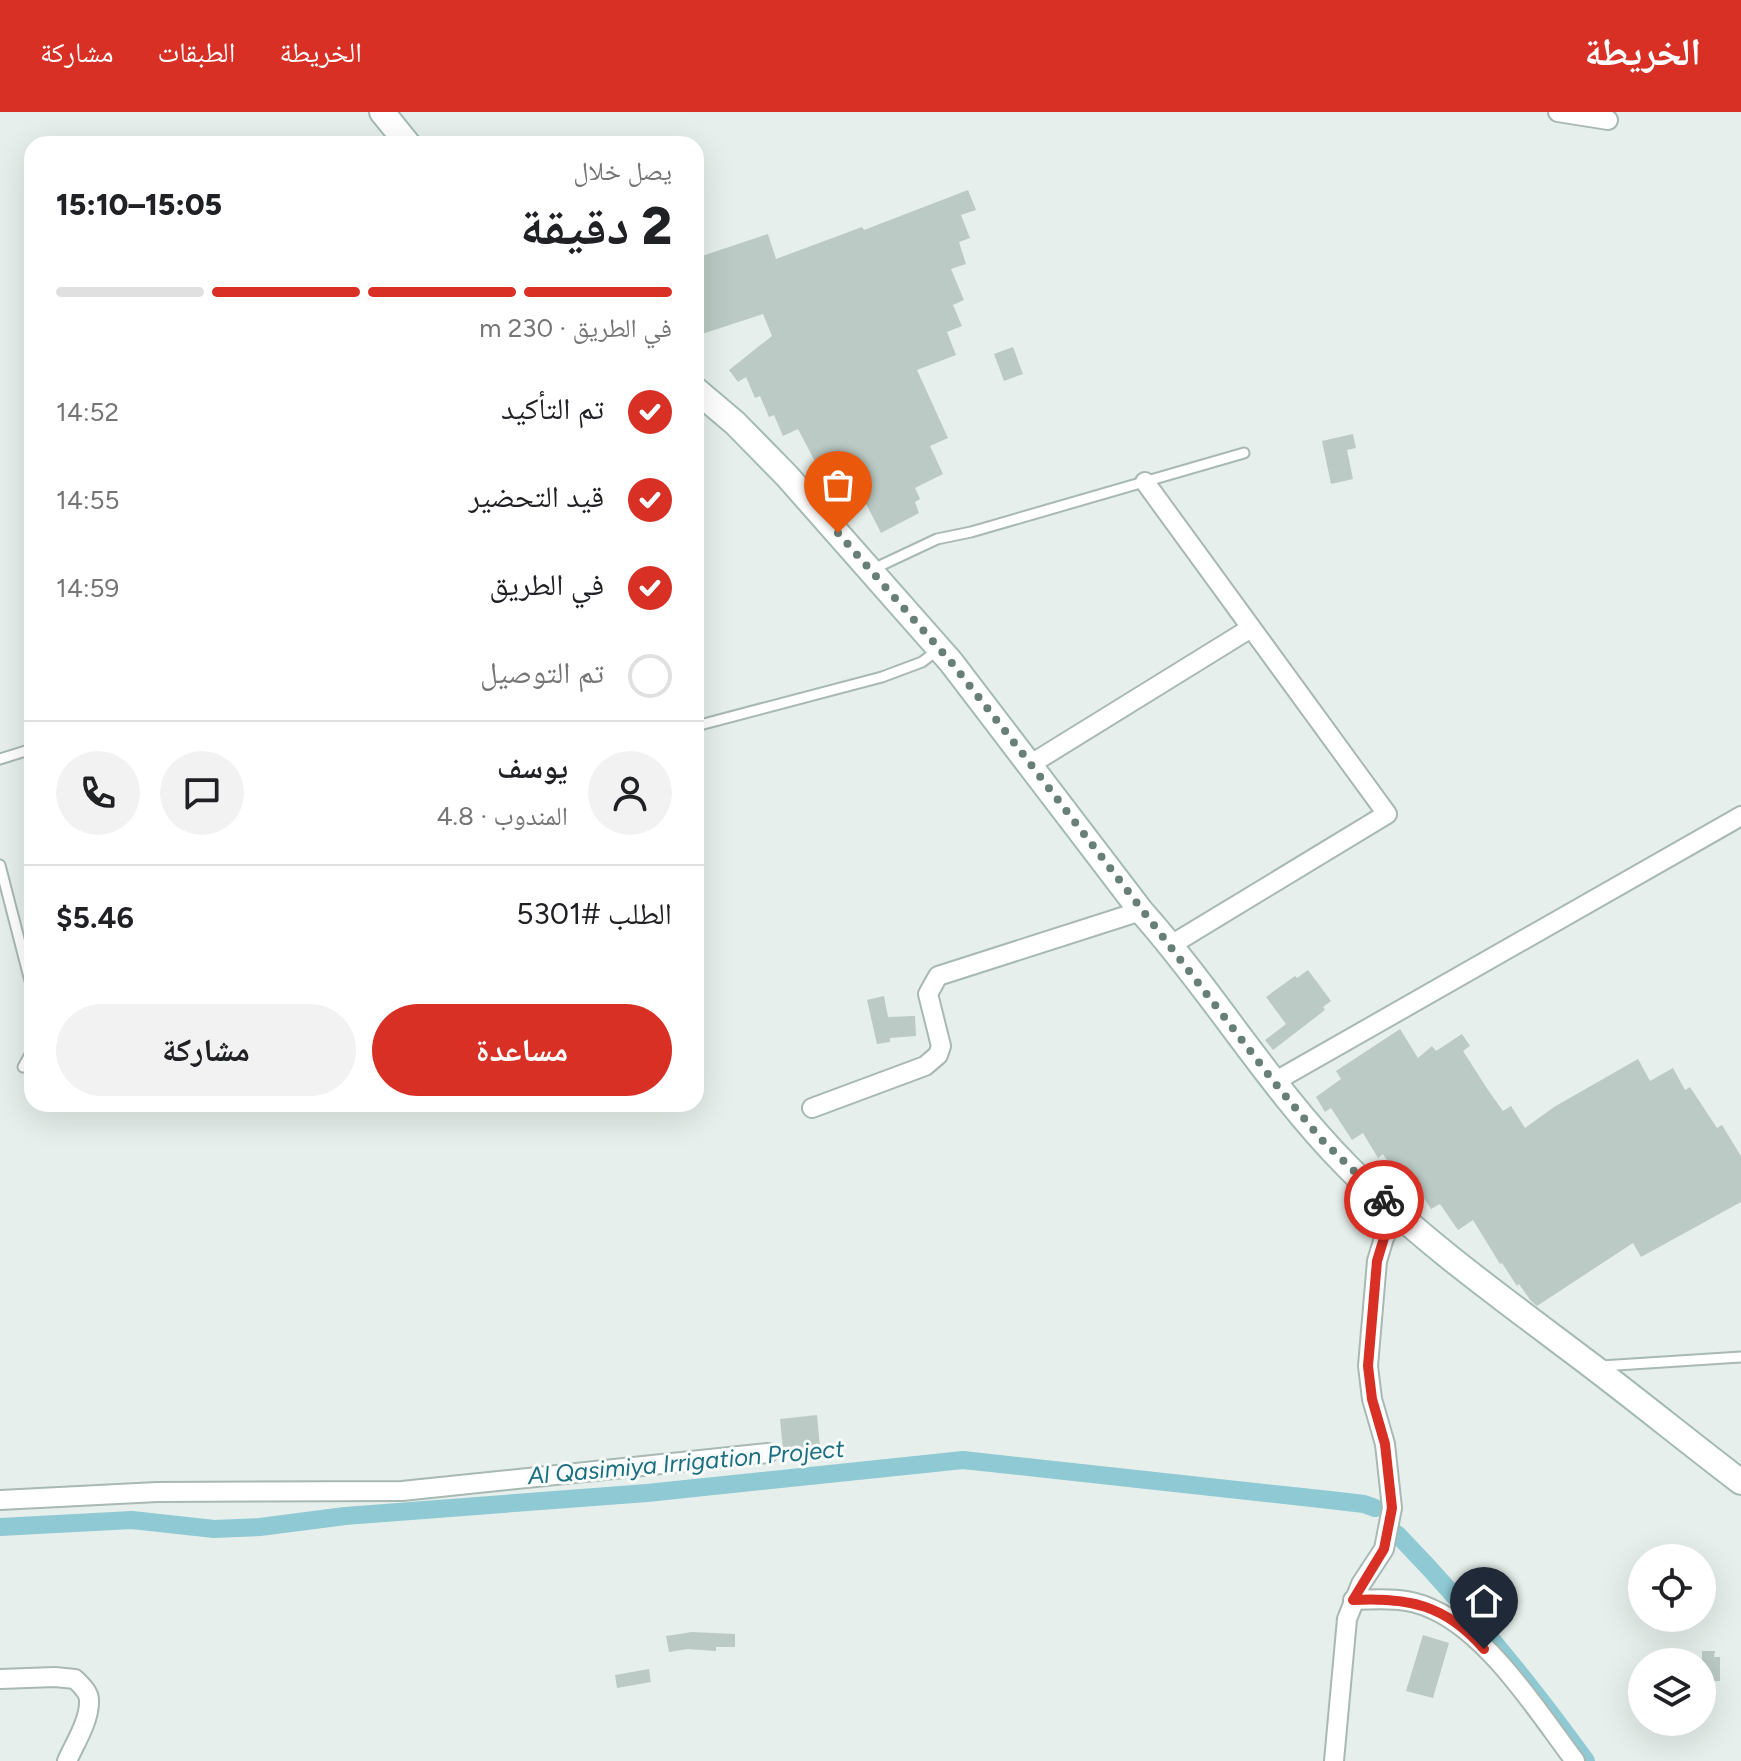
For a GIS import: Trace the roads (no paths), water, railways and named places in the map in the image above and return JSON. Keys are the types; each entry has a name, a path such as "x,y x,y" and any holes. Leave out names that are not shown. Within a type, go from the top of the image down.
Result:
{"main road":[{"path":"382,112 402,136"},
{"path":"704,397 735,423 787,476 939,649 1274,1082 1330,1149 1397,1213 1518,1311 1741,1482"}],"street":[{"path":"1558,112 1608,120"},
{"path":"1145,482 1387,814 1171,945"},
{"path":"1031,764 1251,628"},
{"path":"1274,1082 1741,816"},
{"path":"812,1108 925,1066 938,1055 941,1046 928,994 938,976 1141,911"},
{"path":"1334,1761 1347,1619 1353,1600 1384,1549 1392,1508 1385,1444 1372,1399 1368,1366 1377,1261 1397,1213"},
{"path":"0,1500 157,1492 402,1491 768,1453"},
{"path":"1353,1600 1390,1598 1430,1608 1467,1628 1520,1689 1575,1761"},
{"path":"0,1679 75,1679 86,1690 89,1700 85,1721 67,1761"}],"lane":[{"path":"871,570 937,539 971,532 1244,453"},
{"path":"704,724 882,677 922,662 939,649"},
{"path":"0,759 24,752"},
{"path":"0,865 24,958"},
{"path":"1594,1367 1741,1357"}],"waterway":[{"name":"Al Qasimiya Irrigation Project","path":"0,1527 132,1520 214,1529 260,1527 345,1516 647,1493 963,1460 1330,1500 1375,1508"},
{"name":"Al Qasimiya Irrigation Project","path":"1397,1534 1496,1644 1586,1761"}]}
